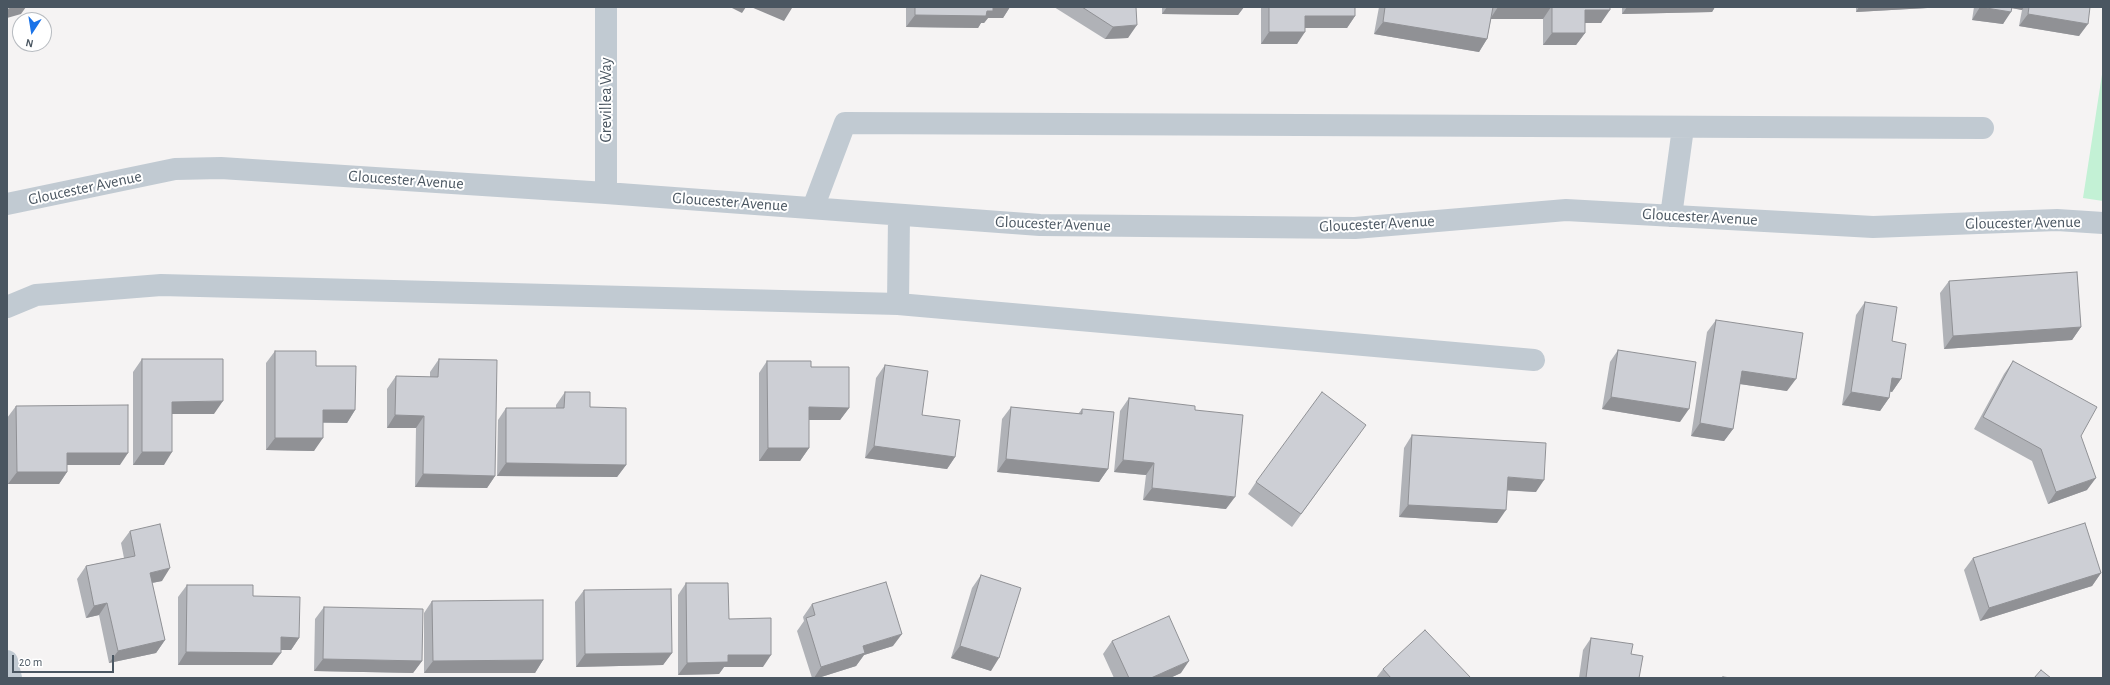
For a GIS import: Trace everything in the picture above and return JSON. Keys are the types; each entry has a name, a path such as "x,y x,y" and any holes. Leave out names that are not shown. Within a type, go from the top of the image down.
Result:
{"street":[{"name":"Grevillea Way","path":"606,7 606,193"},
{"path":"812,208 845,123 1683,128 1983,128"},
{"path":"1671,216 1683,128"},
{"name":"Gloucester Avenue","path":"7,204 175,169 221,168 606,193 899,216 1040,225 1355,228 1566,210 1873,227 2057,220 2103,223"},
{"path":"898,304 899,216"},
{"path":"7,307 36,295 161,285 898,304 1534,360"},
{"path":"7,661 11,678"}],"green space":[{"path":"2103,68 2103,201 2083,198"}],"building":[{"path":"915,7 993,7 993,11 987,11 986,16 915,15"},
{"path":"1082,7 1136,7 1137,25 1113,27"},
{"path":"1269,7 1355,7 1355,16 1305,16 1305,32 1269,32"},
{"path":"1385,7 1493,7 1487,39 1383,22"},
{"path":"1552,7 1610,7 1610,10 1585,10 1585,33 1552,33"},
{"path":"1980,7 2012,7 2011,12"},
{"path":"2029,7 2090,7 2088,24 2028,14"},
{"path":"2077,272 2081,327 1953,336 1949,281"},
{"path":"1865,302 1897,307 1892,341 1906,344 1901,379 1892,378 1889,398 1851,392"},
{"path":"1716,320 1803,333 1796,379 1742,371 1733,429 1700,423"},
{"path":"1618,350 1696,362 1689,409 1611,397"},
{"path":"275,351 316,351 316,366 356,366 355,410 323,410 323,438 275,438"},
{"path":"142,359 223,359 223,401 172,402 172,452 142,452"},
{"path":"439,359 497,360 495,476 423,474 424,416 395,415 396,376 438,377"},
{"path":"767,361 811,361 811,367 849,367 849,408 809,407 809,448 768,448"},
{"path":"2013,361 2097,407 2081,436 2096,478 2056,492 2041,449 1983,417"},
{"path":"885,365 928,371 922,415 960,420 955,457 874,446"},
{"path":"565,392 590,392 590,407 626,408 626,465 506,463 506,408 564,408"},
{"path":"1322,392 1366,425 1301,514 1256,482"},
{"path":"1129,398 1195,406 1195,410 1243,415 1235,497 1152,488 1154,463 1123,460"},
{"path":"128,405 128,453 67,453 67,472 17,472 16,406"},
{"path":"1011,407 1082,414 1082,409 1114,412 1108,469 1006,459"},
{"path":"1412,435 1546,443 1544,480 1508,477 1506,510 1408,505"},
{"path":"2085,523 2101,573 1989,608 1973,558"},
{"path":"160,524 170,568 150,573 165,640 118,651 107,603 94,606 86,566 135,556 130,531"},
{"path":"981,575 1021,588 999,658 960,646"},
{"path":"886,582 902,634 863,646 865,653 821,667 806,618 815,615 812,604"},
{"path":"686,583 728,583 729,619 771,618 771,655 728,655 728,662 687,663"},
{"path":"187,585 253,585 253,596 300,597 299,638 281,637 281,653 186,652"},
{"path":"671,589 672,653 585,654 584,590"},
{"path":"543,600 543,660 433,661 432,601"},
{"path":"324,607 423,609 422,661 323,659"},
{"path":"1169,616 1189,661 1151,678 1129,678 1112,641"},
{"path":"1425,630 1471,678 1391,678 1383,669"},
{"path":"1591,638 1633,644 1631,654 1643,656 1639,678 1586,678"},
{"path":"2041,670 2051,678 2034,678"}]}
